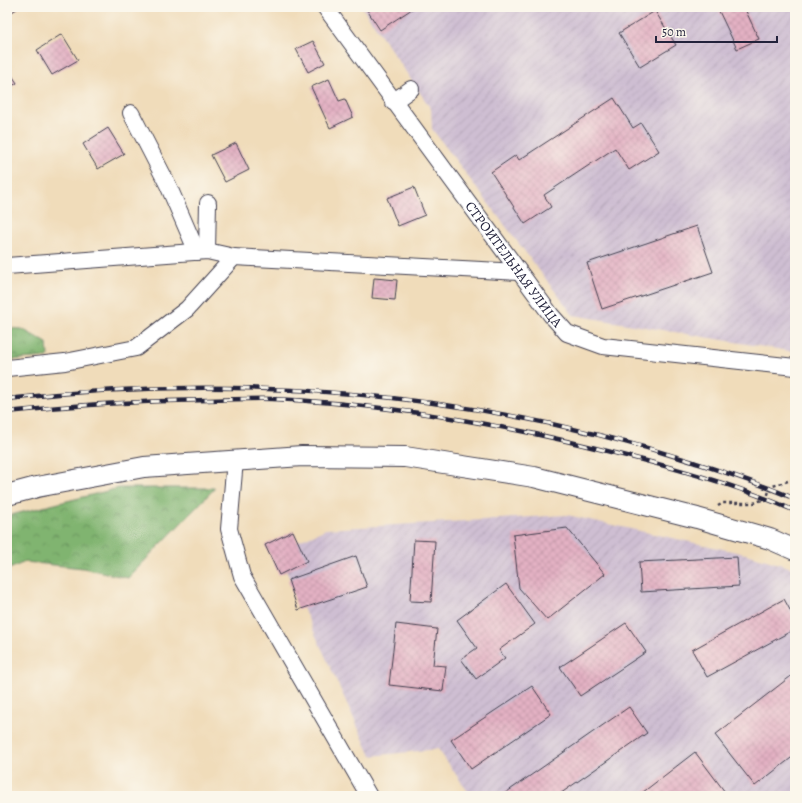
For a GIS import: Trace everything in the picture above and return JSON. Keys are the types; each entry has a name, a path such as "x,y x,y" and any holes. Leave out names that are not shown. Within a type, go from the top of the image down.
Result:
{"main road":[{"path":"7,495 37,487 144,467 302,456 405,457 534,477 696,518 770,539 795,550"}],"street":[{"name":"СТРОИТЕЛЬНАЯ УЛИЦА","path":"325,7 393,102 519,272 551,315 567,333 603,346 795,367"},
{"path":"393,102 411,89"},
{"path":"131,113 202,252"},
{"path":"202,252 208,203"},
{"path":"7,266 202,252 234,257 519,272"},
{"path":"7,368 65,362 136,348 187,309 234,257"},
{"path":"235,460 229,529 242,576 369,796"}],"path":[{"path":"696,518 723,504 754,503 766,498 770,487 795,480"}],"shaded area":[{"path":"362,7 795,7 795,352 573,315 432,129 431,109"},
{"path":"567,515 750,555 795,569 795,796 471,796 438,749 371,756 277,551 326,529"}],"green space":[{"path":"7,328 22,329 47,343 48,357 7,360"},
{"path":"119,488 215,488 128,578 83,568 25,562 7,570 7,516"}],"building":[{"path":"7,7 20,7 7,15"},
{"path":"365,7 415,7 380,30"},
{"path":"717,7 744,7 759,39 737,49"},
{"path":"655,11 676,45 640,67 619,33"},
{"path":"62,34 78,60 52,75 37,50"},
{"path":"313,41 325,63 308,72 296,49"},
{"path":"7,68 17,83 7,89"},
{"path":"329,79 339,101 345,99 353,117 330,128 311,87"},
{"path":"614,98 633,128 641,123 659,151 629,170 615,148 544,195 551,207 525,224 491,172 516,155 519,160"},
{"path":"108,128 124,154 98,169 83,144"},
{"path":"236,143 249,170 225,182 211,155"},
{"path":"414,187 425,215 398,226 387,198"},
{"path":"697,226 713,272 602,309 587,263"},
{"path":"374,278 397,280 395,300 372,298"},
{"path":"567,528 605,574 547,620 519,588 513,535"},
{"path":"293,531 307,561 279,575 265,545"},
{"path":"414,540 435,541 431,602 410,601"},
{"path":"356,556 367,587 298,610 288,580"},
{"path":"737,557 739,586 641,592 639,562"},
{"path":"506,584 535,624 499,650 505,658 476,679 461,659 477,648 457,620"},
{"path":"784,599 795,619 795,629 707,677 692,650"},
{"path":"626,623 646,652 580,696 560,667"},
{"path":"396,624 437,629 433,665 446,666 443,691 389,685"},
{"path":"795,673 795,755 755,786 715,735"},
{"path":"532,686 551,714 471,769 451,740"},
{"path":"629,707 647,733 557,796 506,796 504,794"},
{"path":"695,752 728,796 638,796"}],"railway":[{"path":"7,399 93,391 180,388 267,389 353,394 440,404 525,419 610,438 719,470 795,499"},
{"path":"7,412 133,402 257,399 359,405 488,424 573,443 683,471 729,485 795,511"}]}
